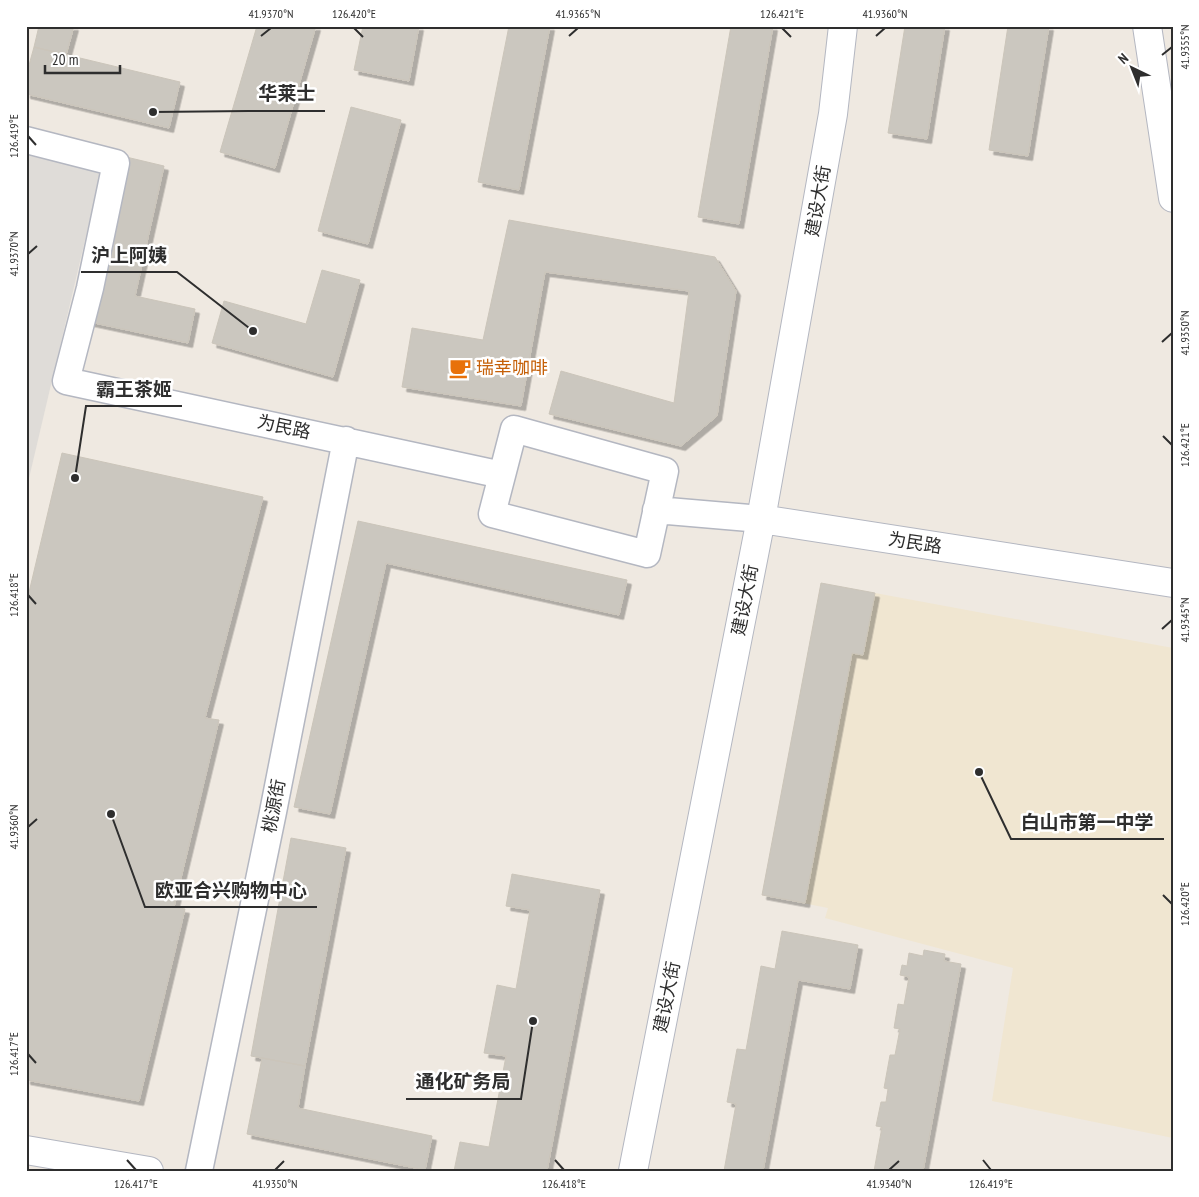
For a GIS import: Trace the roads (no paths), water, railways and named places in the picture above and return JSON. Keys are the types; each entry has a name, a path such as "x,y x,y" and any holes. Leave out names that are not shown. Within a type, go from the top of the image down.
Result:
{"main road":[{"name":"建设大街","path":"633,1171 761,519 833,114 843,26"},
{"path":"1147,26 1173,198"},
{"name":"为民路","path":"761,519 1173,583"},
{"path":"26,1150 149,1171"}],"street":[{"name":"为民路","path":"26,140 116,164 90,288 66,381 502,475"},
{"path":"514,429 665,471 646,554 492,514 502,475 514,429"},
{"name":"桃源街","path":"199,1171 273,812 346,440"},
{"name":"为民路","path":"656,510 761,519"}],"place":[{"name":"华莱士","path":"153,112"},
{"name":"沪上阿姨","path":"253,331"},
{"name":"瑞幸咖啡","path":"460,368"},
{"name":"霸王茶姬","path":"75,478"},
{"name":"白山市第一中学","path":"979,772"},
{"name":"欧亚合兴购物中心","path":"111,814"},
{"name":"通化矿务局","path":"533,1021"}]}
